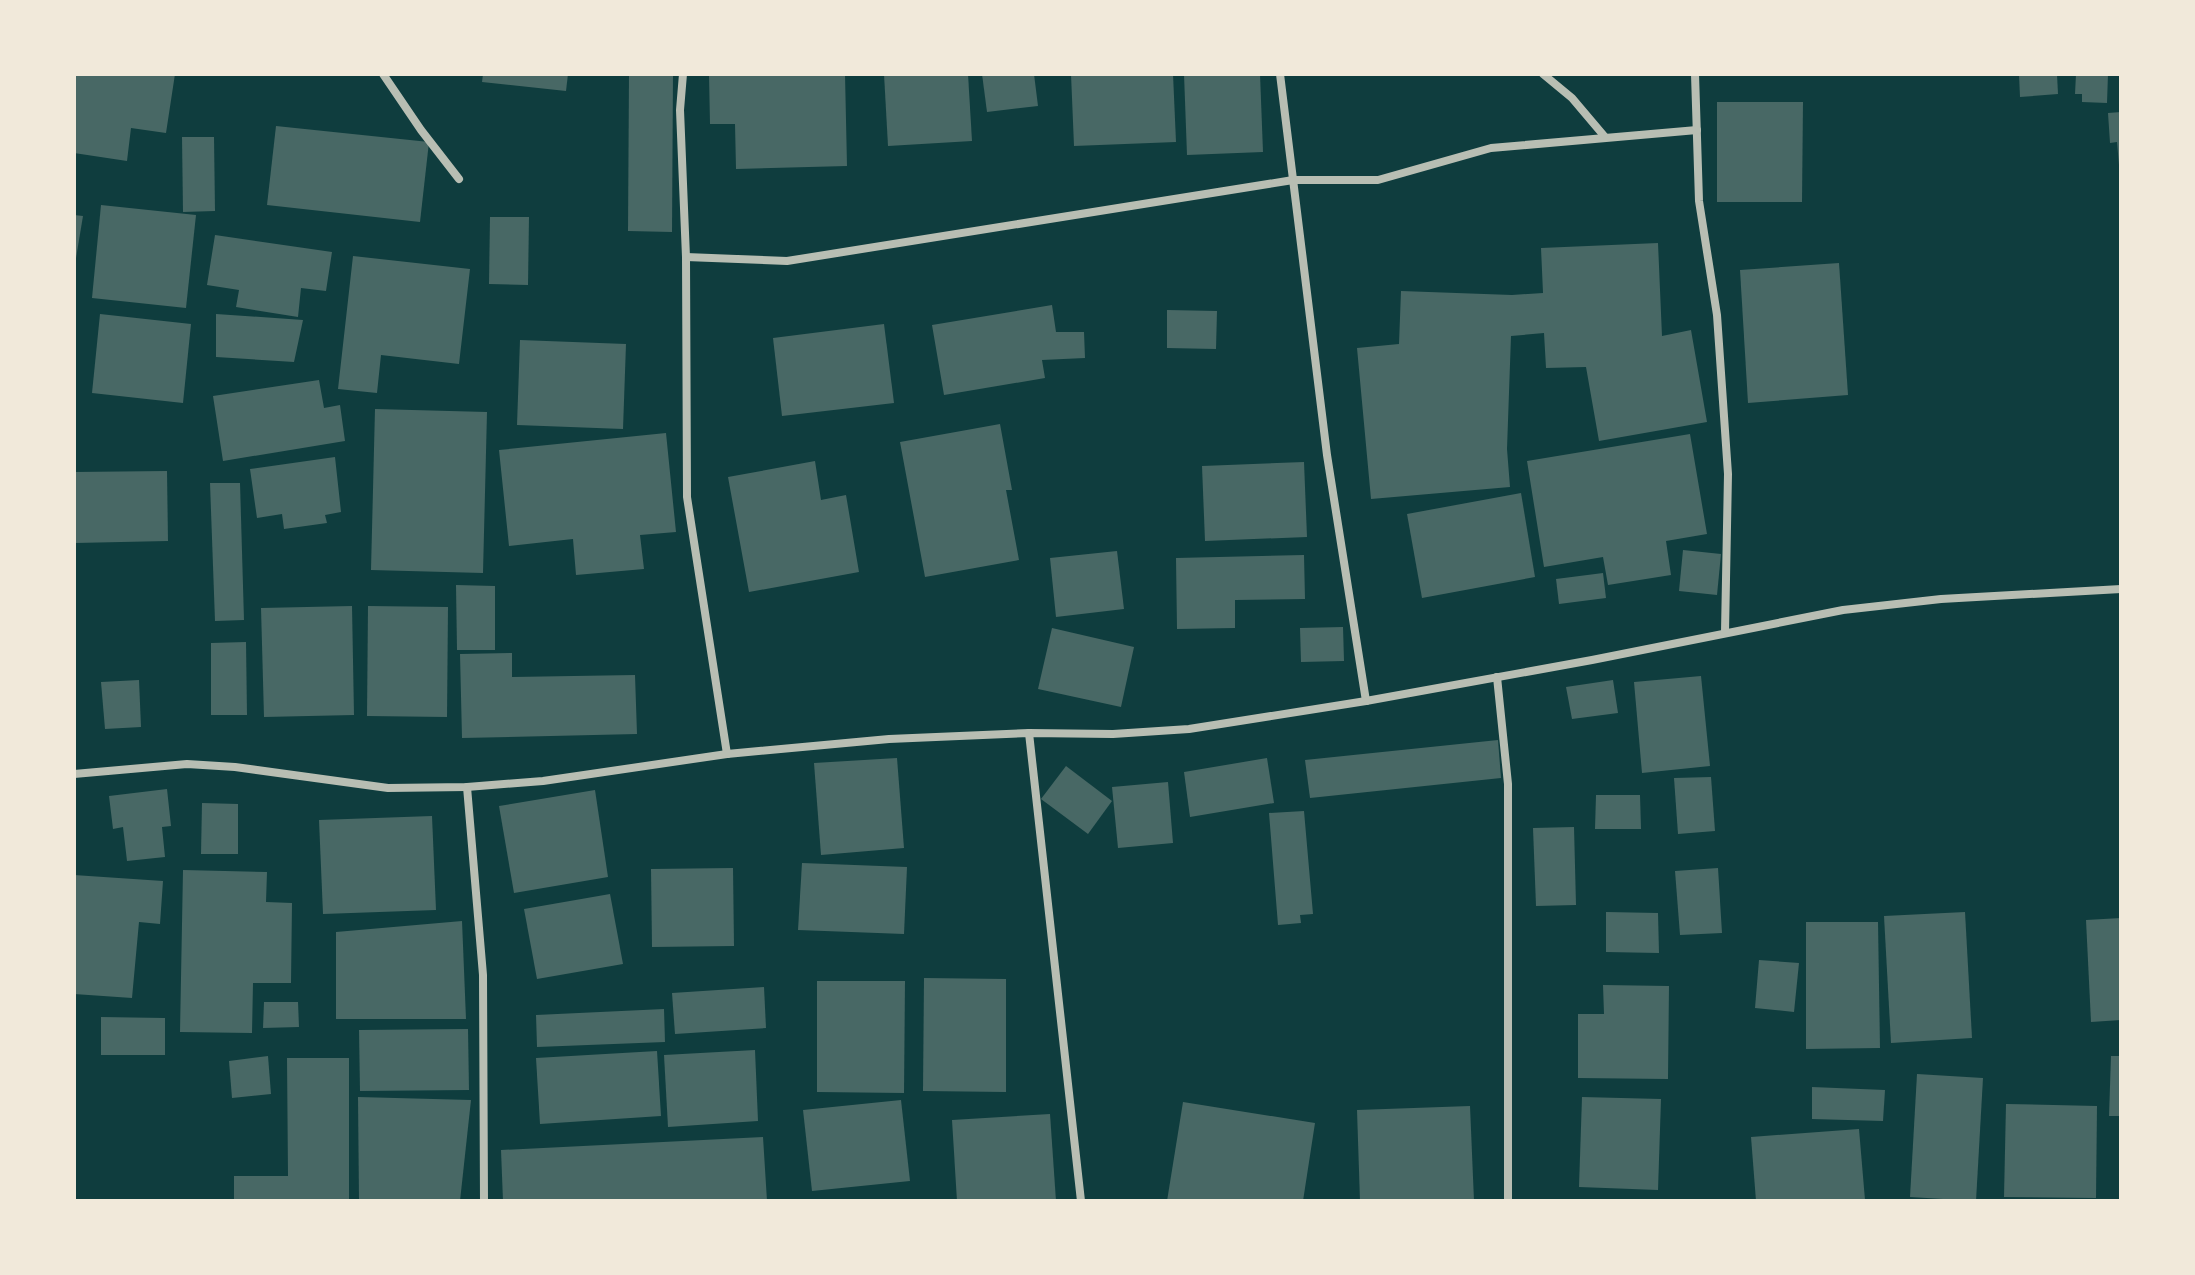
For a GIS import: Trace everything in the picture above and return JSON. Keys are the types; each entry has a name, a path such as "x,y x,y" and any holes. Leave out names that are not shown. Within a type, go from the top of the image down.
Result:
{"street":[{"path":"383,74 459,179"},
{"path":"683,74 680,110 686,257 687,497 727,754"},
{"path":"1280,74 1327,455 1366,701"},
{"path":"1543,74 1572,98 1605,137"},
{"path":"1695,74 1699,201 1717,315 1728,474 1725,632"},
{"path":"686,257 787,261 1293,180 1378,180 1491,148 1697,130"},
{"path":"74,774 187,764 268,771 388,788 467,787 543,781 727,754 889,739 1029,733 1113,734 1189,729 1366,701 1843,610 1927,601 2121,589"},
{"path":"1497,677 1508,800 1508,1201"},
{"path":"1029,733 1081,1201"},
{"path":"467,787 483,975 484,1201"}],"building":[{"path":"75,74 175,74 166,133 131,128 127,161 74,153"},
{"path":"483,74 568,74 566,91 482,82"},
{"path":"629,74 673,74 672,232 628,231"},
{"path":"709,74 845,74 847,166 736,169 735,124 710,124"},
{"path":"884,74 968,74 972,141 888,146"},
{"path":"982,74 1034,74 1038,106 987,112"},
{"path":"1071,74 1173,74 1176,142 1074,146"},
{"path":"1184,74 1260,74 1263,152 1187,155"},
{"path":"2019,74 2057,74 2058,94 2020,97"},
{"path":"2076,74 2108,74 2107,103 2082,102 2082,94 2075,94"},
{"path":"1717,102 1803,102 1802,202 1717,202"},
{"path":"2121,112 2119,165 2117,142 2110,143 2108,113"},
{"path":"276,126 429,142 420,222 267,205"},
{"path":"182,137 214,137 215,211 183,212"},
{"path":"101,205 196,215 186,308 92,298"},
{"path":"74,215 83,216 76,258 74,258"},
{"path":"490,217 529,217 528,285 489,284"},
{"path":"215,235 332,252 326,291 301,288 298,317 236,307 239,290 207,285"},
{"path":"1658,243 1662,336 1691,330 1707,422 1599,441 1586,367 1546,368 1544,333 1511,336 1507,449 1510,487 1371,499 1357,348 1399,344 1401,291 1512,295 1543,293 1541,248"},
{"path":"353,256 470,269 459,364 381,355 377,393 338,389"},
{"path":"1839,263 1848,395 1748,403 1740,270"},
{"path":"1052,305 1056,332 1084,332 1085,358 1042,360 1045,378 944,395 932,325"},
{"path":"1167,310 1217,311 1216,349 1167,348"},
{"path":"100,314 191,324 183,403 92,393"},
{"path":"216,314 303,320 294,362 216,357"},
{"path":"884,324 894,403 782,416 773,338"},
{"path":"520,340 626,344 623,429 517,425"},
{"path":"319,380 324,408 340,405 345,441 223,461 213,396"},
{"path":"375,409 487,412 483,573 371,570"},
{"path":"1000,424 1012,490 1006,490 1019,560 925,577 900,442"},
{"path":"666,433 676,532 640,535 644,569 576,575 573,539 509,546 499,450"},
{"path":"1690,434 1707,534 1666,541 1671,575 1608,585 1603,557 1544,567 1527,461"},
{"path":"335,457 341,512 325,515 327,523 284,529 282,514 257,518 250,469"},
{"path":"815,461 821,500 846,495 859,572 749,592 728,477"},
{"path":"1304,462 1307,537 1205,541 1202,466"},
{"path":"167,471 168,541 75,543 74,472"},
{"path":"210,483 240,483 244,620 215,621"},
{"path":"1521,493 1535,577 1422,598 1407,514"},
{"path":"1683,550 1721,554 1717,595 1679,591"},
{"path":"1117,551 1124,609 1056,617 1050,558"},
{"path":"1304,555 1305,599 1235,600 1235,628 1177,629 1176,558"},
{"path":"1603,573 1606,598 1559,604 1556,579"},
{"path":"456,585 495,586 495,650 457,650"},
{"path":"352,606 354,715 264,717 261,608"},
{"path":"368,606 448,607 447,717 367,716"},
{"path":"1343,627 1344,661 1301,662 1300,628"},
{"path":"1052,628 1134,647 1121,707 1038,689"},
{"path":"246,642 247,715 211,715 211,643"},
{"path":"512,653 512,677 635,675 637,734 462,738 460,654"},
{"path":"1701,676 1710,766 1642,773 1634,682"},
{"path":"139,680 141,727 105,729 101,682"},
{"path":"1613,680 1618,713 1572,719 1566,687"},
{"path":"1498,740 1501,778 1310,798 1305,760"},
{"path":"897,758 904,848 821,855 814,763"},
{"path":"1267,758 1274,803 1190,817 1184,772"},
{"path":"1066,766 1112,801 1088,834 1041,799"},
{"path":"1711,777 1715,831 1678,834 1674,778"},
{"path":"1168,782 1173,843 1118,848 1112,787"},
{"path":"167,789 171,826 162,827 165,857 127,861 123,827 113,829 109,796"},
{"path":"595,790 608,877 514,893 499,806"},
{"path":"1596,795 1640,795 1641,829 1595,829"},
{"path":"202,803 238,804 238,854 201,854"},
{"path":"1304,811 1313,914 1300,915 1301,923 1278,925 1269,813"},
{"path":"432,816 436,910 323,914 319,820"},
{"path":"1574,827 1576,905 1536,906 1533,828"},
{"path":"802,863 907,867 904,934 798,930"},
{"path":"733,868 734,946 652,947 651,869"},
{"path":"1718,868 1722,933 1680,935 1675,871"},
{"path":"183,870 267,872 266,902 292,903 291,983 253,983 252,1033 180,1032"},
{"path":"74,875 163,881 160,924 139,922 132,998 74,994"},
{"path":"610,894 623,964 537,979 524,909"},
{"path":"1606,912 1658,913 1659,953 1606,952"},
{"path":"1965,912 1972,1038 1891,1043 1884,916"},
{"path":"2121,918 2121,1020 2091,1022 2086,920"},
{"path":"462,921 466,1019 336,1019 336,932"},
{"path":"1806,922 1878,922 1880,1048 1806,1049"},
{"path":"1759,960 1799,963 1794,1012 1755,1008"},
{"path":"924,978 1006,979 1006,1092 923,1091"},
{"path":"817,981 905,981 904,1093 817,1092"},
{"path":"1603,985 1669,986 1668,1079 1578,1078 1578,1014 1604,1014"},
{"path":"764,987 766,1028 675,1034 672,993"},
{"path":"264,1002 298,1002 299,1027 263,1028"},
{"path":"664,1009 665,1042 537,1047 536,1015"},
{"path":"101,1017 165,1018 165,1055 101,1055"},
{"path":"468,1029 469,1090 360,1091 359,1030"},
{"path":"755,1050 758,1121 668,1127 664,1055"},
{"path":"657,1051 661,1116 540,1124 536,1058"},
{"path":"268,1056 271,1094 232,1098 229,1061"},
{"path":"2111,1056 2121,1056 2121,1116 2109,1116"},
{"path":"287,1058 349,1058 349,1201 234,1201 234,1176 288,1176"},
{"path":"1917,1074 1983,1078 1976,1201 1910,1197"},
{"path":"1812,1087 1885,1090 1883,1121 1812,1119"},
{"path":"358,1097 471,1100 460,1201 359,1201"},
{"path":"1582,1097 1661,1099 1658,1190 1579,1187"},
{"path":"901,1100 910,1181 812,1191 803,1110"},
{"path":"1183,1102 1315,1123 1303,1201 1167,1201"},
{"path":"2006,1104 2097,1106 2096,1198 2004,1197"},
{"path":"1470,1106 1474,1201 1360,1201 1357,1110"},
{"path":"1050,1114 1056,1201 957,1201 952,1120"},
{"path":"1859,1129 1865,1200 1756,1201 1751,1137"},
{"path":"763,1137 767,1201 503,1201 501,1150"}]}
